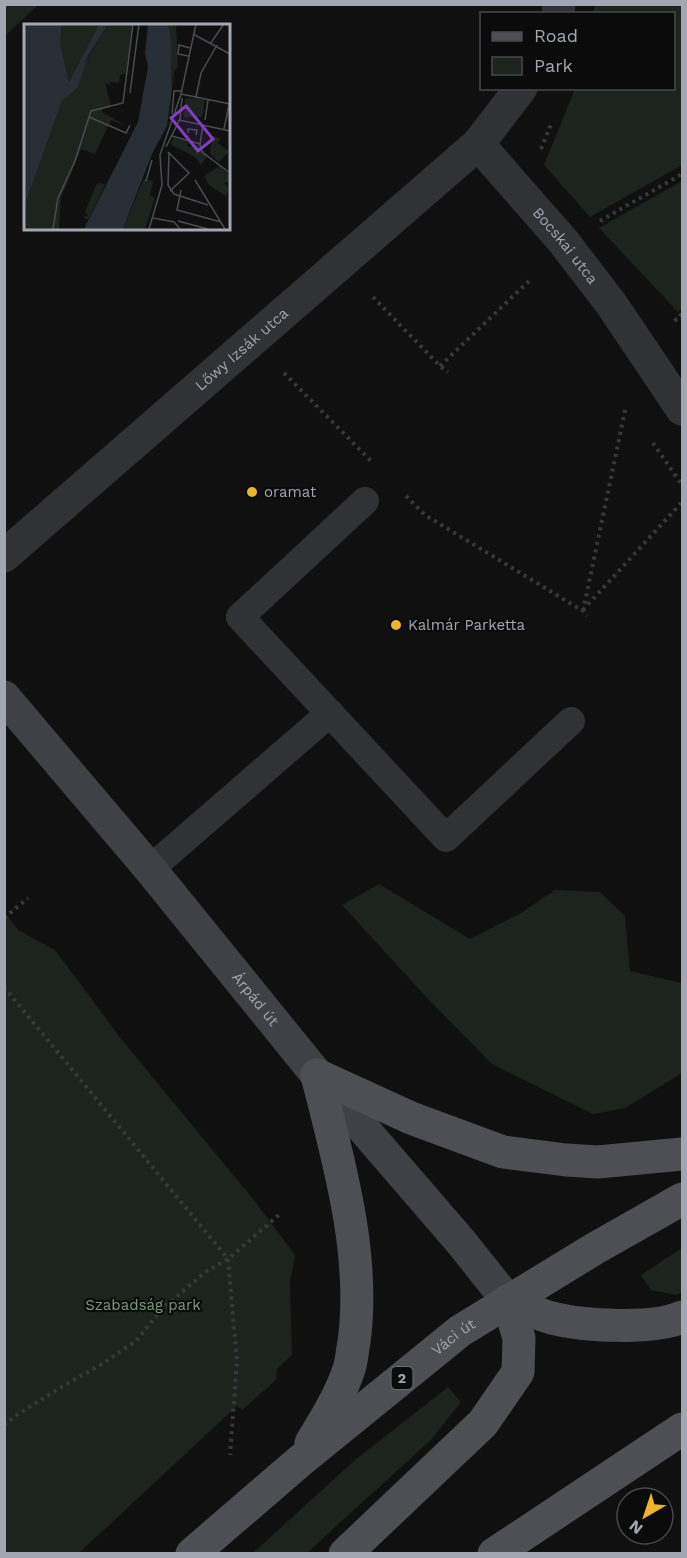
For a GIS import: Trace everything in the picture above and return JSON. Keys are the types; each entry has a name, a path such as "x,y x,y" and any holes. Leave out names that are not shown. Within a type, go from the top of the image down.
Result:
{"main road":[{"name":"Árpád út","path":"4,698 150,869 317,1074 461,1242 508,1301"},
{"path":"317,1074 411,1118 503,1152 566,1161 598,1162 682,1154"},
{"path":"300,1461 329,1413 350,1368 356,1328 358,1283 340,1164 317,1074"},
{"name":"Váci út","path":"192,1554 300,1461 460,1331 594,1249 682,1199"},
{"path":"508,1301 551,1318 597,1325 642,1324 673,1321 682,1317"},
{"path":"345,1554 483,1423 518,1372 519,1338 508,1301"},
{"path":"494,1554 682,1429"}],"street":[{"path":"478,144 519,90"},
{"name":"Bocskai utca","path":"478,144 563,241 612,305 682,409"},
{"name":"Lőwy Izsák utca","path":"4,556 478,144"}],"lane":[{"path":"365,501 240,617 446,838 571,721"},
{"path":"150,869 330,713"}],"path":[{"path":"538,156 554,117"},
{"path":"563,241 682,174"},
{"path":"440,366 531,279"},
{"path":"373,297 448,372"},
{"path":"284,373 372,462"},
{"path":"583,611 626,406"},
{"path":"402,492 425,515 583,611 587,616"},
{"path":"583,611 682,502"},
{"path":"4,918 28,898"},
{"path":"4,987 228,1259 237,1361 230,1455"},
{"path":"4,1425 136,1341 161,1310 204,1274 228,1259 280,1214"}],"green space":[{"path":"5,4 38,4 38,5 5,36"},
{"path":"595,5 682,5 682,165 590,217 544,165 575,90 675,90 675,12 593,12"},
{"path":"682,181 682,308 678,312 599,228"},
{"path":"379,884 470,939 521,913 555,890 600,892 625,916 630,971 682,983 682,1073 625,1108 593,1114 492,1064 428,999 342,905"},
{"name":"Szabadság park","path":"5,913 18,930 55,950 122,1040 253,1199 295,1255 290,1282 292,1355 277,1369 276,1380 242,1410 237,1406 79,1553 5,1553"},
{"path":"682,1248 682,1292 676,1295 651,1290 641,1275"},
{"path":"448,1387 461,1402 431,1440 307,1553 253,1553 355,1460"}],"place":[{"name":"oramat","path":"252,492"},
{"name":"Kalmár Parketta","path":"396,625"}]}
